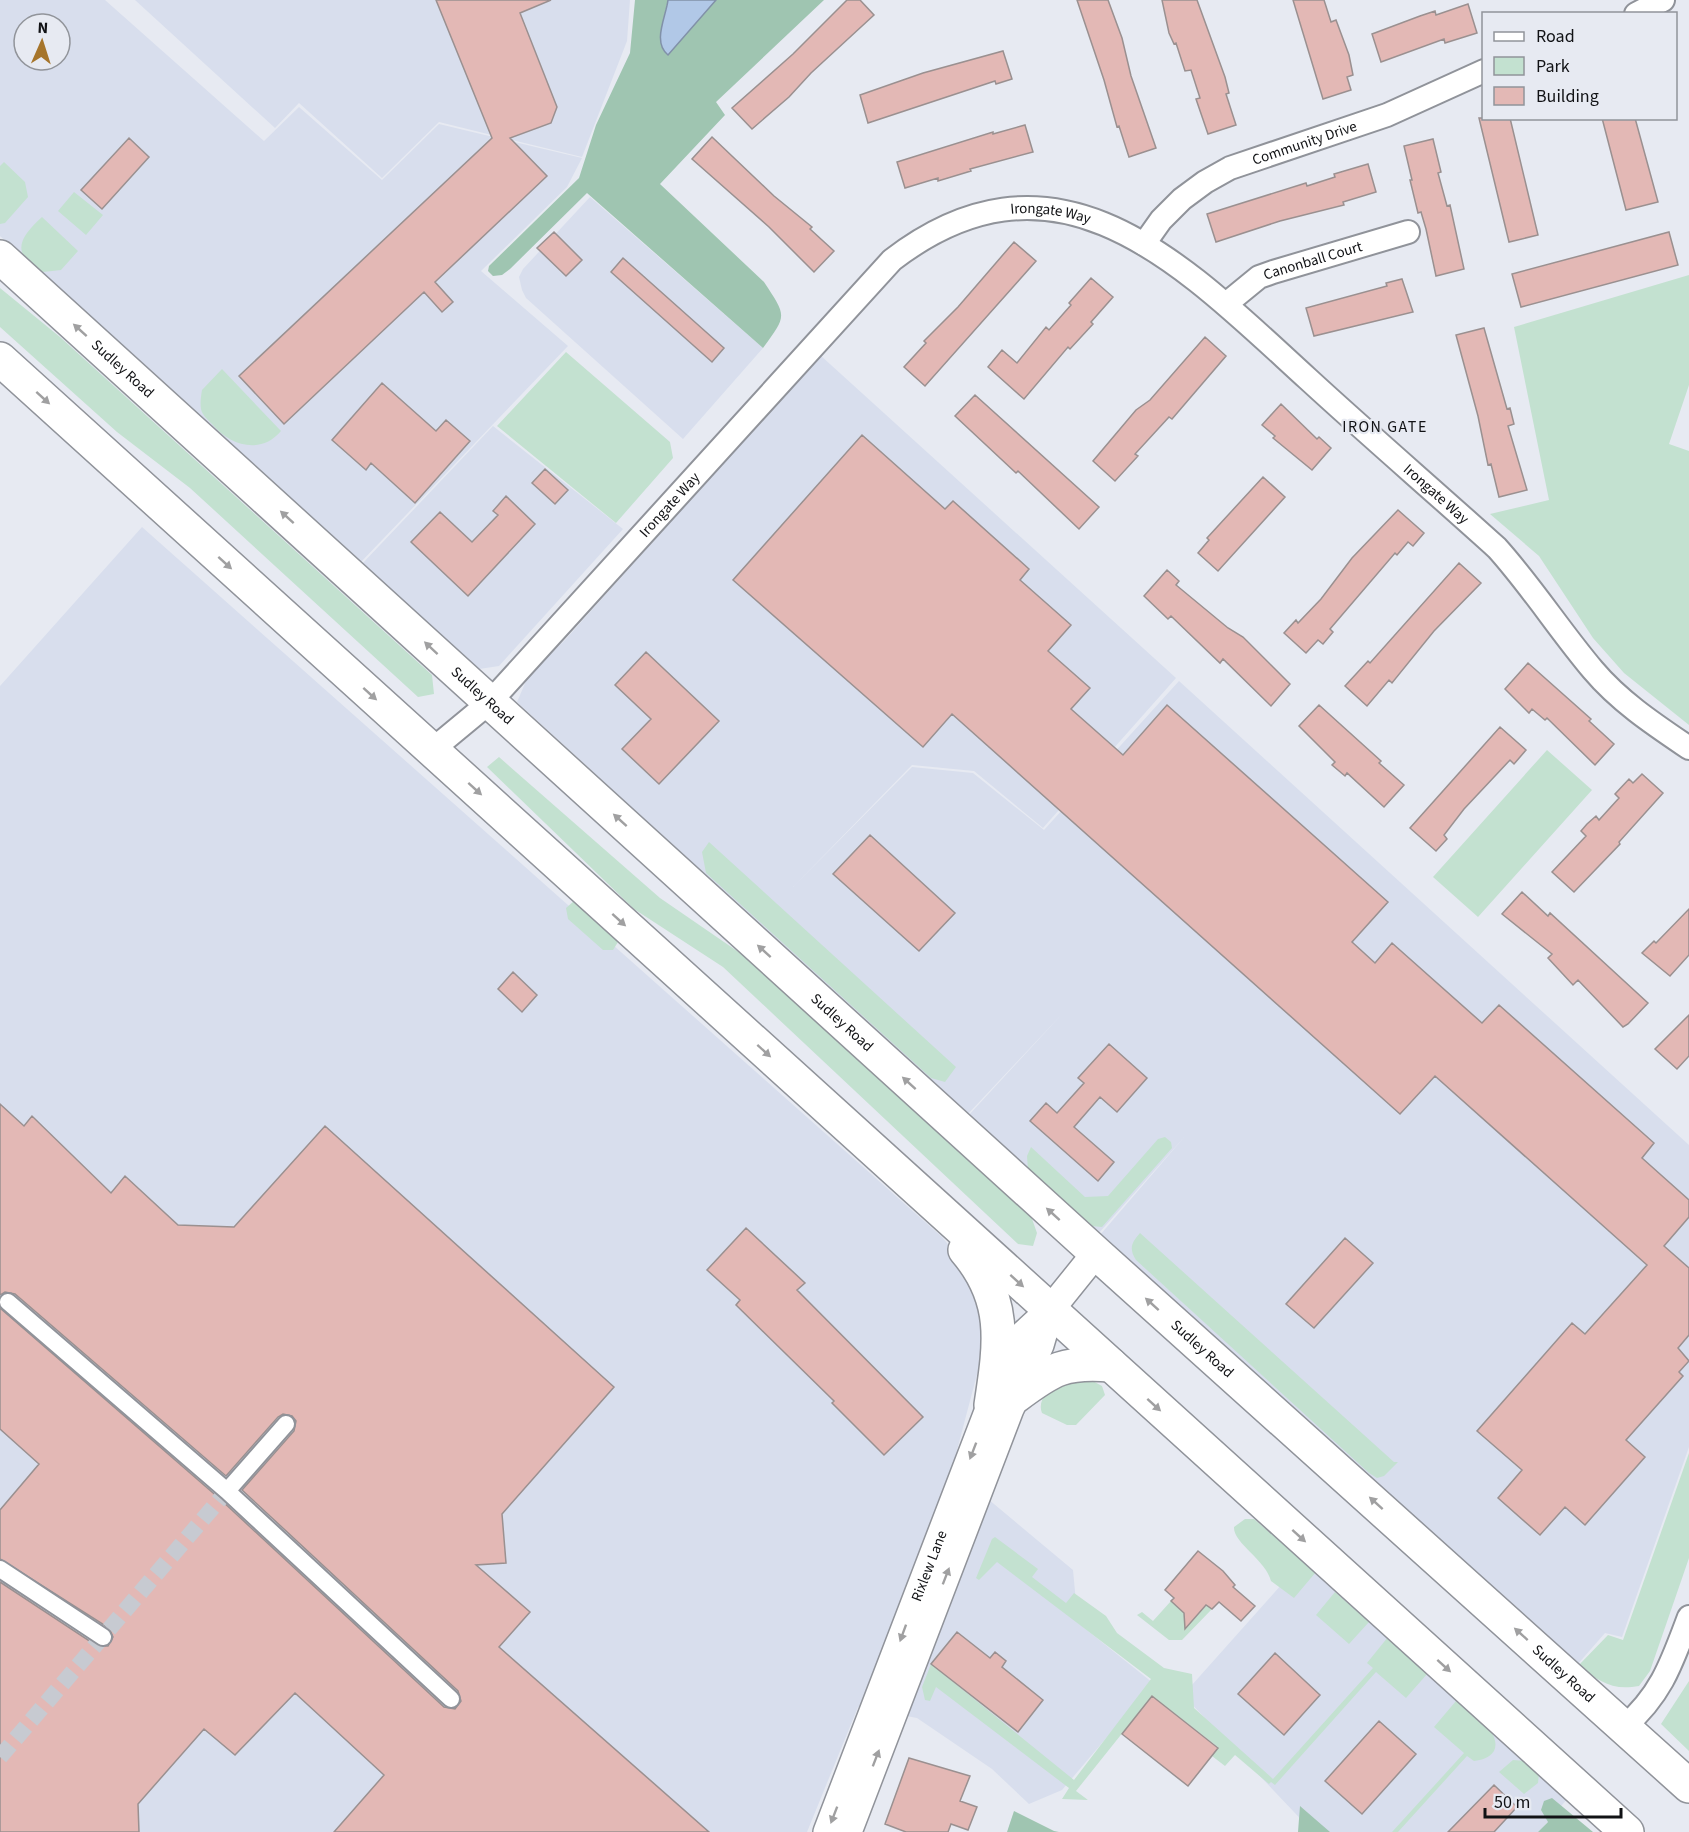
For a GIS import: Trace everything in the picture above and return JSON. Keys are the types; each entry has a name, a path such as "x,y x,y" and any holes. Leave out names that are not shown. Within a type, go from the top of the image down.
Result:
{"main road":[{"name":"Sudley Road","path":"0,257 1096,1253 1689,1786"},
{"path":"0,359 1627,1832"},
{"path":"904,1178 976,1263 995,1300 1004,1401 1056,1368 1079,1363 1111,1365"}],"street":[{"path":"1640,12 1663,0"},
{"name":"Community Drive","path":"1144,244 1161,220 1182,199 1205,182 1230,168 1387,115 1482,72"},
{"name":"Irongate Way","path":"432,750 490,702 876,275 904,250 965,218 989,210 1020,207 1068,212 1113,228 1144,244 1226,304 1497,548 1536,594 1593,671 1620,698 1650,722 1689,748"},
{"name":"Canonball Court","path":"1226,304 1259,277 1408,232"},
{"name":"Rixlew Lane","path":"848,1832 1004,1401 1020,1341 1034,1322 1050,1310 1096,1253"},
{"path":"8,1302 227,1491 451,1699"},
{"name":"Rixlew Lane","path":"827,1832 1004,1401"},
{"path":"227,1491 286,1424"},
{"path":"0,1569 103,1637"},
{"path":"1624,1727 1657,1692 1670,1669 1689,1617"}],"shaded area":[{"path":"0,0 105,0 264,141 299,107 382,180 439,124 582,158 567,187 481,271 568,346 360,563 0,236"},
{"path":"135,0 630,0 627,41 582,157 439,122 382,178 299,103 275,128"},
{"path":"590,197 763,348 683,439 526,298 522,290 519,277 523,269"},
{"path":"820,355 1176,678 1043,828 974,771 912,765 793,887 912,767 973,773 1044,830 1179,681 1689,1145 1689,1447 1622,1637 1605,1633 1577,1665 1100,1235 1186,1135 1098,1234 968,1116 1063,1013 967,1115 517,702 529,674 565,640"},
{"path":"493,426 623,529 499,666 479,669 361,565"},
{"path":"142,527 942,1237 977,1280 989,1329 952,1469 1073,1570 1078,1623 1153,1683 1062,1790 1029,1804 992,1769 917,1718 858,1707 807,1832 0,1832 0,686"},
{"path":"1306,1557 1568,1798 1539,1832 1313,1832 1183,1695"}],"green space":[{"path":"635,0 668,0 662,26 668,55 716,0 824,0 716,102 725,115 660,184 764,282 772,294 780,310 780,322 763,348 587,193 510,269 502,275 493,276 488,271 489,266 579,178 596,125 630,53"},
{"path":"4,162 25,182 28,197 5,223 0,224 0,166"},
{"path":"74,192 103,215 86,235 58,211"},
{"path":"42,217 78,251 61,270 43,272 25,259 22,252 24,238 28,231"},
{"path":"1689,275 1689,385 1669,444 1689,451 1689,725 1624,673 1593,638 1539,556 1490,514 1549,500 1514,327"},
{"path":"0,288 60,337 432,675 434,694 418,697 190,488 117,432 0,327"},
{"path":"566,352 670,442 673,458 616,523 497,426"},
{"path":"222,369 281,431 273,438 255,445 236,442 219,432 204,415 201,407 202,390"},
{"path":"1547,750 1592,790 1478,917 1433,877"},
{"path":"499,757 660,898 756,964 1031,1216 1037,1233 1033,1246 1018,1244 723,967 634,909 487,767"},
{"path":"709,842 956,1067 945,1082 931,1078 706,873 702,852"},
{"path":"574,901 580,903 616,936 618,942 613,950 603,950 568,919 566,908"},
{"path":"1165,1137 1171,1142 1172,1148 1102,1227 1091,1226 1028,1170 1027,1156 1031,1147 1085,1197 1108,1196 1158,1139"},
{"path":"1140,1233 1394,1462 1398,1462 1384,1476 1377,1478 1369,1473 1136,1260 1132,1253 1132,1246"},
{"path":"1089,1379 1102,1386 1105,1395 1076,1425 1067,1425 1042,1413 1042,1400 1055,1384 1066,1380"},
{"path":"1689,1453 1689,1558 1650,1671 1639,1686 1621,1687 1606,1684 1578,1666 1608,1635 1623,1640"},
{"path":"1245,1519 1254,1519 1316,1572 1294,1598 1271,1581 1263,1566 1235,1533 1234,1527"},
{"path":"995,1537 1038,1569 1032,1577 1066,1603 1074,1593 1106,1616 1117,1633 1164,1668 1192,1674 1194,1708 1273,1779 1373,1668 1367,1663 1388,1637 1428,1673 1406,1698 1376,1672 1275,1785 1271,1782 1269,1784 1235,1755 1225,1766 1212,1756 1218,1747 1152,1696 1076,1791 1088,1800 1062,1799 1069,1788 936,1687 930,1701 925,1700 922,1687 931,1664 1074,1780 1151,1679 997,1562 979,1580 976,1578 992,1539"},
{"path":"1335,1592 1369,1622 1349,1644 1316,1615"},
{"path":"1171,1601 1184,1613 1184,1621 1189,1624 1207,1605 1212,1609 1182,1640 1169,1640 1137,1615 1142,1612 1153,1621"},
{"path":"1689,1681 1689,1751 1661,1724"},
{"path":"1456,1701 1489,1729 1494,1736 1494,1751 1488,1757 1477,1761 1467,1756 1398,1832 1392,1832 1464,1753 1434,1727"},
{"path":"1513,1760 1525,1761 1539,1773 1538,1783 1524,1794 1499,1772"},
{"path":"1552,1798 1593,1832 1538,1832 1548,1822 1541,1810 1544,1801"},
{"path":"1300,1806 1330,1832 1298,1832"},
{"path":"1014,1811 1054,1831 1059,1832 1007,1832"}],"water":[{"path":"668,0 716,0 668,55 663,50 660,36"}],"building":[{"path":"436,0 551,0 520,13 557,107 551,123 510,138 547,176 435,282 453,302 442,312 424,292 284,424 239,376 492,138"},
{"path":"847,0 860,0 874,15 811,73 789,97 752,129 732,108 793,54"},
{"path":"1077,0 1108,0 1156,148 1129,157 1119,126 1117,127"},
{"path":"1162,0 1197,0 1225,77 1229,93 1226,94 1236,125 1208,134 1196,99 1200,98 1191,70 1185,71 1176,43 1174,44 1169,33"},
{"path":"1293,0 1324,0 1331,22 1336,20 1349,55 1353,75 1347,77 1351,90 1323,99"},
{"path":"1468,4 1477,33 1445,43 1444,39 1381,62 1372,34 1435,11 1436,15"},
{"path":"1003,51 1012,79 996,84 995,81 868,123 860,95 923,73"},
{"path":"1479,118 1482,120 1510,120 1538,235 1509,242"},
{"path":"1603,120 1636,120 1658,202 1626,210"},
{"path":"1025,125 1033,152 970,169 971,171 938,181 938,178 905,188 897,162 993,132 993,134"},
{"path":"712,137 774,196 812,227 810,229 834,251 814,272 769,227 692,159"},
{"path":"129,138 149,157 102,209 81,190"},
{"path":"1433,139 1441,172 1438,173 1447,206 1450,205 1464,269 1436,276 1426,229 1421,212 1418,213 1404,146"},
{"path":"1368,164 1376,192 1343,202 1344,205 1280,221 1216,242 1207,214 1306,183 1307,186 1335,177 1334,174"},
{"path":"554,232 582,260 566,276 537,248"},
{"path":"1669,232 1678,265 1521,307 1512,274"},
{"path":"1014,242 1036,261 925,386 904,367 926,343 924,341 958,307"},
{"path":"623,258 724,348 712,362 611,272"},
{"path":"1091,278 1113,297 1091,322 1093,324 1070,349 1068,347 1024,399 988,367 1002,350 1017,363 1046,327 1049,330 1071,305 1069,303"},
{"path":"1402,279 1413,312 1314,336 1306,308 1387,286 1386,283"},
{"path":"1484,328 1507,409 1510,408 1514,424 1508,426 1527,490 1499,497 1491,464 1488,465 1478,416 1456,335"},
{"path":"1205,337 1226,356 1172,419 1169,417 1135,454 1138,456 1115,481 1093,461 1136,410 1150,400"},
{"path":"382,383 436,431 446,420 470,441 415,503 371,463 366,470 332,440"},
{"path":"975,395 1099,507 1079,529 955,416"},
{"path":"1281,404 1317,439 1319,437 1331,448 1312,470 1273,438 1275,436 1262,425"},
{"path":"862,435 945,509 953,501 1029,569 1020,580 1071,625 1048,651 1090,688 1071,709 1123,755 1167,705 1388,902 1352,942 1375,963 1392,943 1482,1023 1499,1005 1654,1143 1642,1158 1689,1200 1689,1217 1664,1246 1689,1268 1689,1335 1678,1348 1689,1361 1679,1372 1683,1376 1626,1440 1645,1457 1585,1525 1565,1507 1540,1535 1498,1498 1522,1470 1477,1431 1572,1323 1585,1334 1647,1265 1435,1076 1400,1114 952,714 923,747 733,580"},
{"path":"545,469 568,490 555,504 532,483"},
{"path":"1263,477 1285,497 1218,571 1198,553 1209,540 1207,538"},
{"path":"506,496 535,524 468,596 411,542 440,512 472,542 498,515 493,511"},
{"path":"1398,510 1424,533 1413,546 1408,542 1397,555 1395,553 1330,629 1333,632 1323,644 1318,640 1306,653 1284,633 1296,620 1298,623 1321,599 1352,558"},
{"path":"1459,563 1481,583 1434,631 1392,683 1389,680 1367,706 1345,686 1368,661 1370,663"},
{"path":"1167,570 1179,581 1176,585 1228,628 1243,637 1290,684 1271,706 1223,659 1220,663 1171,616 1168,619 1144,596"},
{"path":"646,652 719,721 659,784 622,749 651,719 615,685"},
{"path":"1528,663 1591,719 1589,721 1614,744 1595,765 1547,718 1545,720 1532,709 1529,713 1505,689"},
{"path":"1319,705 1404,785 1384,807 1347,773 1345,776 1332,765 1335,762 1299,726"},
{"path":"1500,727 1526,750 1514,764 1510,760 1464,809 1444,835 1447,839 1436,851 1410,828"},
{"path":"1642,774 1663,793 1619,842 1620,844 1574,892 1552,872 1586,836 1581,831 1587,824 1596,816 1599,820 1619,798 1615,794 1629,779 1633,783"},
{"path":"870,835 955,913 919,951 833,874"},
{"path":"1522,892 1548,916 1550,913 1648,1003 1628,1024 1623,1027 1578,980 1573,985 1548,958 1552,954 1502,914"},
{"path":"1689,909 1689,955 1670,976 1642,953 1654,941 1656,943"},
{"path":"513,972 537,995 522,1012 498,989"},
{"path":"1689,1015 1689,1056 1677,1069 1655,1049"},
{"path":"1109,1044 1147,1078 1117,1112 1100,1097 1074,1127 1114,1162 1098,1181 1030,1121 1046,1103 1057,1113 1084,1083 1078,1078"},
{"path":"0,1104 24,1126 32,1116 111,1193 125,1176 178,1225 234,1227 325,1126 614,1387 502,1514 506,1563 476,1565 530,1612 499,1647 709,1832 334,1832 384,1775 295,1693 235,1755 204,1729 138,1804 139,1832 0,1832 0,1582 97,1646 108,1646 113,1637 109,1628 0,1559 0,1510 39,1464 0,1429 0,1308 220,1499 444,1707 455,1709 461,1701 458,1691 242,1490 294,1431 296,1421 292,1416 283,1414 278,1417 226,1476 15,1294 5,1292 0,1295"},
{"path":"746,1228 805,1283 797,1290 923,1417 884,1455 832,1403 834,1401 736,1305 740,1300 707,1270"},
{"path":"1345,1238 1373,1263 1314,1328 1286,1304"},
{"path":"1198,1551 1223,1571 1235,1585 1233,1587 1255,1606 1241,1621 1219,1602 1212,1609 1206,1605 1185,1629 1184,1613 1171,1601 1174,1598 1165,1590"},
{"path":"957,1632 990,1658 995,1652 1006,1661 1002,1667 1043,1700 1018,1732 931,1664"},
{"path":"1275,1653 1320,1695 1284,1735 1238,1694"},
{"path":"1152,1696 1218,1748 1188,1786 1122,1734"},
{"path":"1379,1721 1416,1754 1362,1814 1325,1781"},
{"path":"909,1758 970,1776 960,1801 977,1807 968,1830 951,1824 948,1832 906,1832 885,1824"},
{"path":"1494,1785 1517,1807 1494,1832 1448,1832"}],"tunnel":[{"path":"0,1757 227,1491"}],"district":[{"name":"IRON GATE","path":"1385,426"}]}
